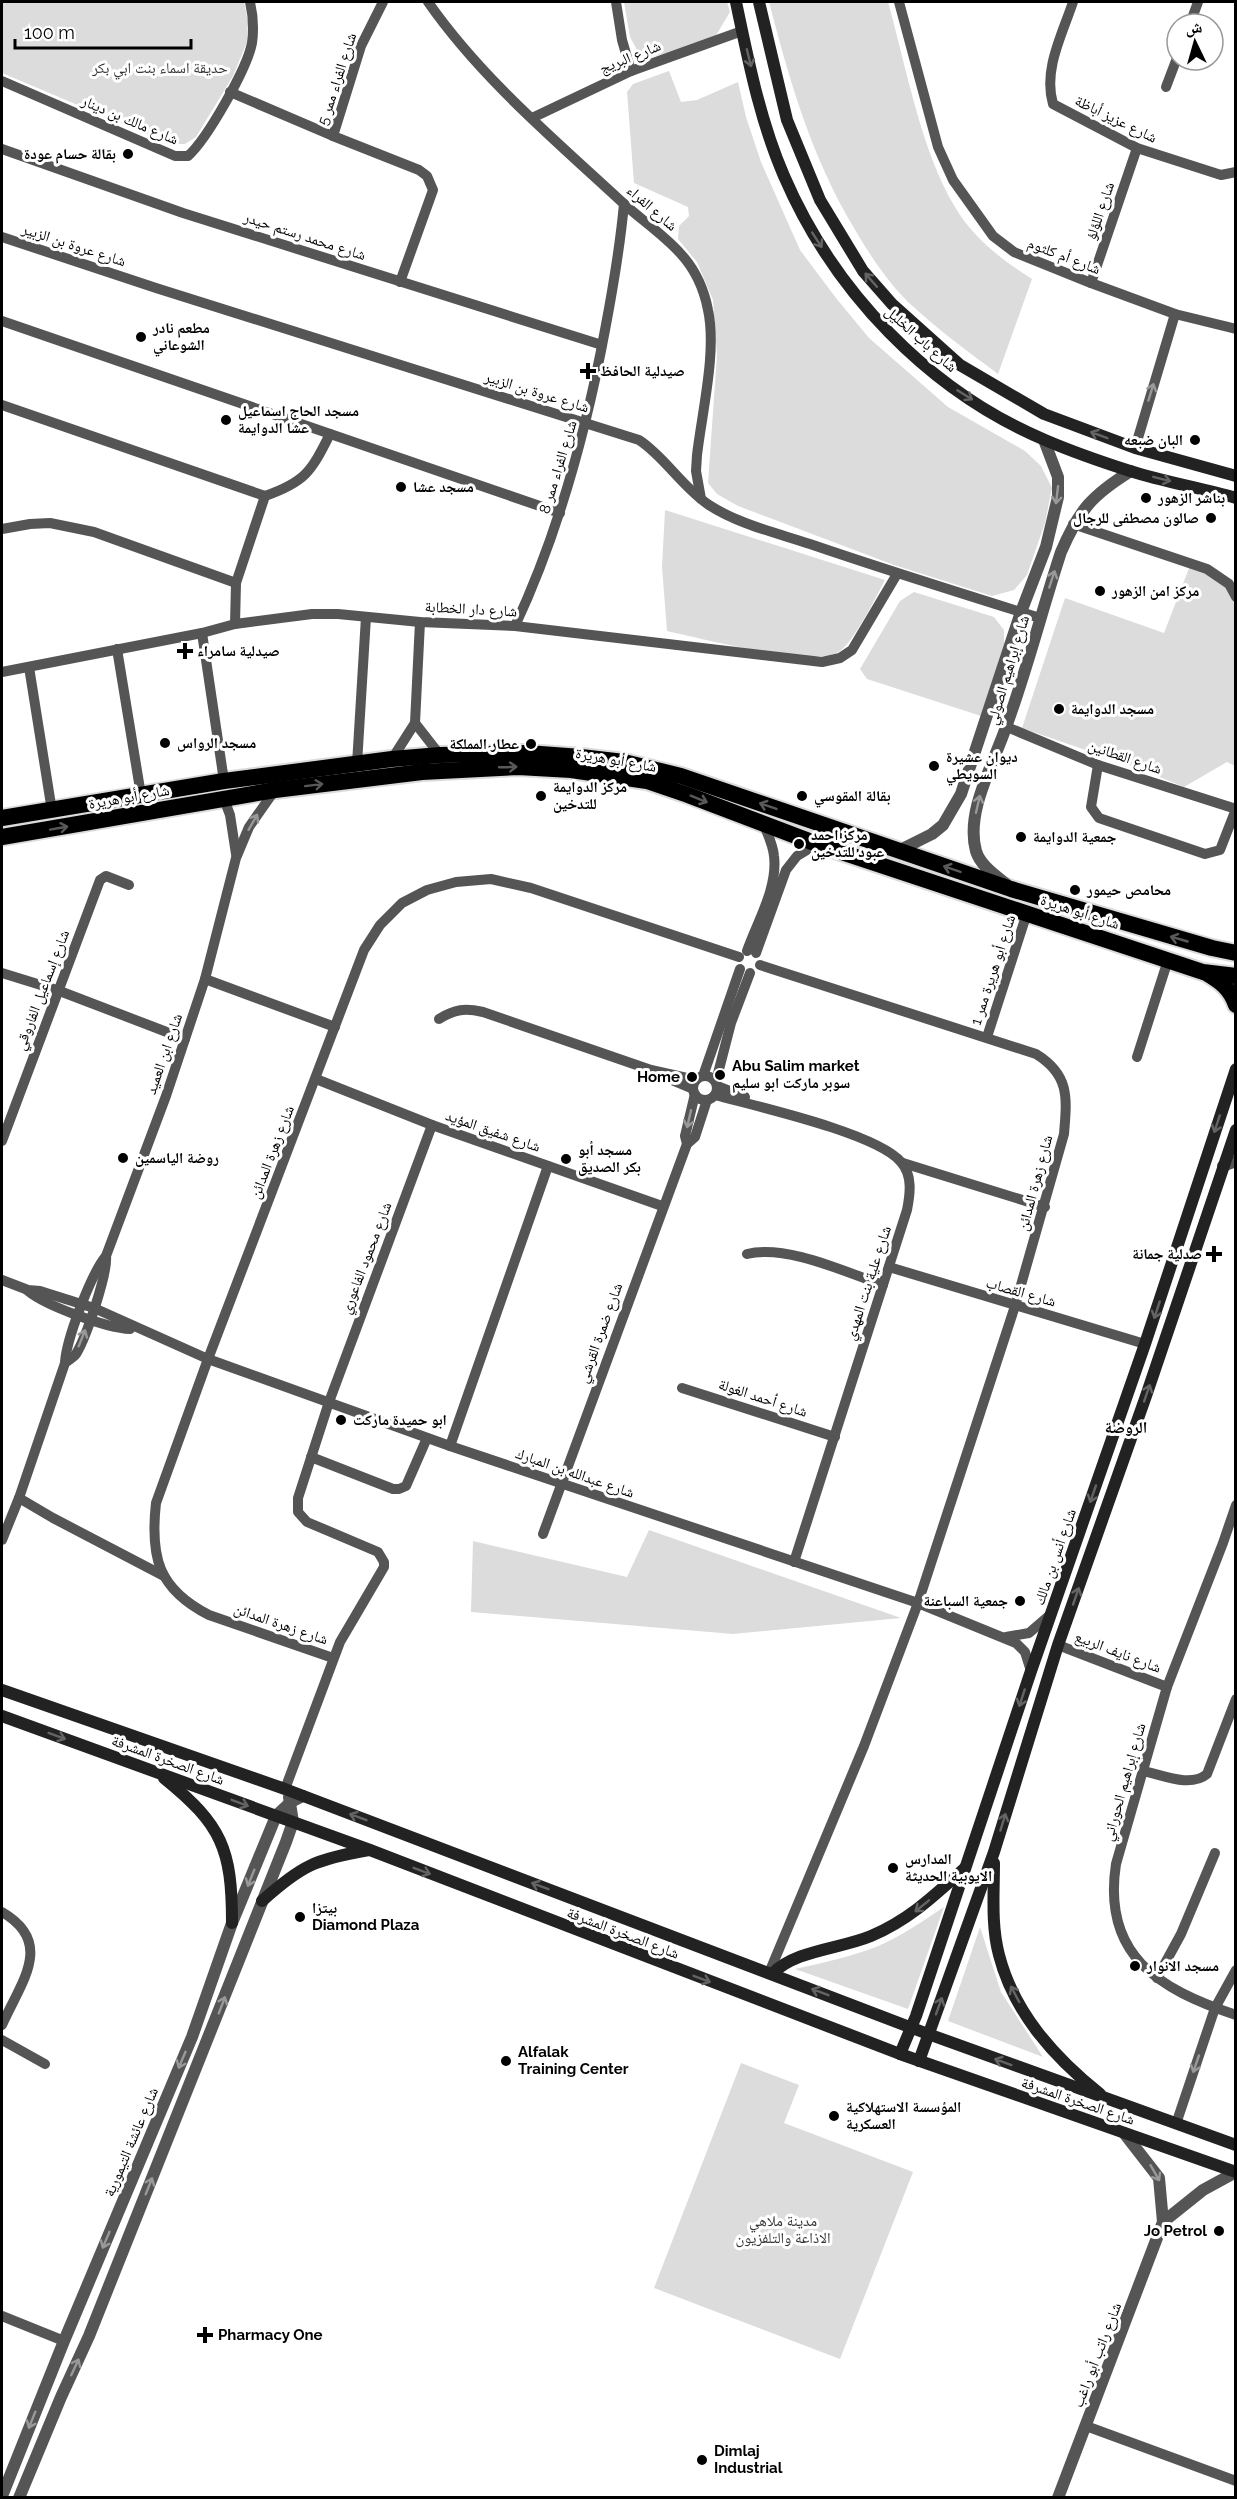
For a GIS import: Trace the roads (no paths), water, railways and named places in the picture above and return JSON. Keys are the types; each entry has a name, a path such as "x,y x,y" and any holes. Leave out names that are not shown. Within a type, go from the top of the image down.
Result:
{"highway":[{"name":"شارع أبو هريرة","path":"2,818 224,781 392,759 440,755 526,753 624,762 681,776 1011,889 1236,953"},
{"name":"شارع أبو هريرة","path":"2,837 275,790 467,768 518,767 571,770 647,781 817,844 1203,972 1236,976"},
{"path":"133,815 135,796"},
{"path":"102,802 105,820"},
{"path":"1212,948 1236,945"},
{"path":"1203,972 1230,990 1236,1005"}],"main road":[{"name":"شارع باب الخليل","path":"736,2 766,123 783,173 816,241 876,320 910,353 945,382 996,415 1044,440 1131,471 1236,498"},
{"name":"شارع باب الخليل","path":"759,2 787,120 820,200 863,271 892,304 960,365 1044,414 1135,448 1236,476"},
{"name":"شارع أنس بن مالك","path":"900,2054 1145,1344 1236,1069"},
{"path":"919,2061 994,1852 1058,1645 1146,1396 1236,1130"},
{"name":"شارع الصخرة المشرفة","path":"2,1690 285,1789 928,2034 1236,2145"},
{"name":"شارع الصخرة المشرفة","path":"2,1716 370,1850 900,2054 1236,2172"},
{"path":"156,1771 203,1811 214,1827 225,1852 232,1923"},
{"path":"262,1901 286,1879 314,1862 333,1856 370,1850"},
{"path":"994,1852 995,1931 999,1954 1009,1984 1045,2043 1069,2069 1108,2100"},
{"path":"771,1973 790,1960 849,1944 908,1917 923,1907 966,1867"}],"street":[{"name":"شارع مالك بن دينار","path":"2,81 182,158 194,150 211,126 246,62 252,45 254,28 250,2"},
{"name":"شارع الفراء ممر 5","path":"383,2 362,45 333,136 420,170 431,182 433,190 400,282"},
{"name":"شارع الفراء","path":"428,2 493,81 624,204 680,252 698,281 708,309 711,344 696,471 701,499"},
{"path":"616,2 622,40 631,71"},
{"name":"شارع أم كلثوم","path":"899,2 938,147 953,180 970,208 993,236 1014,252 1091,283 1175,314 1236,329"},
{"name":"شارع عزيز أباظة","path":"1073,2 1050,71 1049,85 1053,104 1137,148 1221,175 1236,172"},
{"name":"شارع البريج","path":"532,118 631,71 742,31"},
{"path":"1166,87 1172,72"},
{"path":"230,92 333,136"},
{"name":"شارع اللؤلؤ","path":"1091,283 1137,148"},
{"name":"شارع محمد رستم حيدر","path":"2,149 183,213 602,345"},
{"name":"شارع الفراء ممر 8","path":"515,626 540,569 560,513 587,423 620,245 624,204"},
{"name":"شارع عروة بن الزبير","path":"2,237 644,443 710,506 750,524 897,574 1040,618"},
{"path":"1135,448 1175,314"},
{"path":"2,321 560,513"},
{"path":"2,405 265,496 298,482 318,457 330,434"},
{"name":"شارع إبراهيم الصولي","path":"900,850 932,834 943,825 961,794 1021,612 1046,547 1058,497 1058,477 1044,440"},
{"name":"شارع إبراهيم الصولي","path":"1011,889 980,861 974,837 981,791 1006,727 1061,552 1073,524 1098,492 1131,471"},
{"path":"235,624 237,583 265,496"},
{"path":"2,529 50,523 94,532 237,583"},
{"path":"1073,524 1207,569 1229,584 1236,597"},
{"name":"شارع دار الخطابة","path":"2,672 202,633 235,624 312,614 515,626 822,662 840,658 852,650 897,574"},
{"path":"357,764 366,617"},
{"path":"392,759 415,723 420,621"},
{"path":"202,633 224,781"},
{"path":"117,649 135,796"},
{"path":"28,667 52,811"},
{"path":"415,723 440,755"},
{"name":"شارع القطانين","path":"1006,727 1098,765 1236,809"},
{"path":"1098,765 1091,807 1099,818 1205,854 1220,850 1236,809"},
{"name":"شارع ابن العميد","path":"2,1540 66,1363 75,1355 87,1311 107,1266 106,1256 185,1039 205,979 236,858 249,827 275,790"},
{"name":"شارع ابن العميد","path":"224,799 230,815 236,858"},
{"path":"747,953 759,956 758,969 745,971 747,953 771,888 775,865 774,853 764,825"},
{"path":"747,953 786,870 797,856 817,844"},
{"name":"شارع إسماعيل الفاروقي","path":"2,1141 100,880 106,876 129,885"},
{"name":"شارع زهرة المدائن","path":"333,1658 209,1615 176,1594 164,1576 154,1544 156,1503 208,1359 364,950 380,924 402,903 427,890 456,882 490,879 531,888 747,953"},
{"name":"شارع أبو هريرة ممر 1","path":"987,1037 1027,913"},
{"path":"1137,1057 1168,960"},
{"name":"شارع زهرة المدائن","path":"760,965 1036,1054 1058,1071 1064,1082 1066,1095 1064,1134 1045,1207 918,1604 864,1746 771,1973"},
{"name":"شارع ضمرة القرشي","path":"687,1144 686,1136 697,1085 745,971"},
{"name":"شارع ضمرة القرشي","path":"543,1534 662,1206 687,1144 695,1137 714,1091 745,971"},
{"path":"2,973 57,990 185,1039"},
{"path":"205,979 335,1027"},
{"path":"439,1019 451,1011 466,1009 483,1012 697,1085"},
{"path":"697,1085 708,1076 714,1091"},
{"name":"شارع شفيق المؤيد","path":"316,1079 432,1125 662,1206"},
{"path":"697,1085 703,1100 714,1091"},
{"path":"714,1091 863,1139 881,1147 903,1163 1045,1207"},
{"name":"شارع محمود الفاعوري","path":"328,1402 432,1125"},
{"path":"1223,1166 1236,1161"},
{"name":"شارع علية بنت المهدي","path":"794,1562 889,1267 910,1194 903,1163"},
{"path":"450,1446 548,1166"},
{"path":"747,1254 769,1251 786,1253 883,1285"},
{"name":"شارع القصاب","path":"889,1267 1145,1344"},
{"name":"شارع عبدالله بن المبارك","path":"2,1280 28,1290 40,1291 125,1329 138,1330 208,1359 427,1438 918,1604 1005,1637 1025,1652 1031,1671"},
{"name":"شارع أحمد الغولة","path":"682,1388 835,1437"},
{"name":"شارع زهرة المدائن","path":"285,1789 333,1658 348,1626 384,1567 384,1562 378,1552 307,1522 302,1518 297,1504 328,1402"},
{"path":"311,1457 393,1489 399,1489 406,1486 427,1438"},
{"path":"19,1498 164,1576"},
{"name":"شارع إبراهيم الحوراني","path":"1236,1505 1233,1526 1167,1687 1116,1864 1113,1903 1117,1921 1132,1953 1142,1965 1174,1990 1236,2015"},
{"path":"1005,1637 1029,1633 1052,1613"},
{"name":"شارع نايف الربيع","path":"1058,1645 1167,1687"},
{"path":"1143,1771 1198,1781 1207,1774 1236,1699"},
{"path":"19,2498 89,2336 293,1822 291,1802 285,1789"},
{"name":"شارع عائشة التيمورية","path":"2,2496 64,2341 192,2037 232,1923 276,1816 291,1802 303,1796"},
{"path":"1157,1978 1181,1934 1215,1853"},
{"path":"2,1912 22,1926 32,1951 30,1962 2,2025"},
{"path":"1176,2124 1215,2008 1236,1970"},
{"path":"2,2040 45,2064"},
{"name":"شارع راتب أبو راغب","path":"1058,2498 1163,2222 1159,2178 1124,2133"},
{"path":"1163,2222 1203,2190 1236,2172"},
{"path":"2,2316 64,2341"},
{"path":"1086,2426 1236,2481"}],"place":[{"name":"بقالة حسام عودة","path":"128,154"},
{"name":"مطعم نادر الشوعاني","path":"141,337"},
{"name":"صيدلية الحافظ","path":"588,371"},
{"name":"مسجد الحاج اسماعيل عشا الدوايمة","path":"226,420"},
{"name":"البان ضبعه","path":"1195,440"},
{"name":"مسجد عشا","path":"401,487"},
{"name":"بناشر الزهور","path":"1146,498"},
{"name":"صالون مصطفى للرجال","path":"1211,518"},
{"name":"مركز امن الزهور","path":"1100,591"},
{"name":"صيدلية سامراء","path":"185,651"},
{"name":"مسجد الدوايمة","path":"1059,709"},
{"name":"مسجد الرواس","path":"165,743"},
{"name":"عطار المملكة","path":"531,744"},
{"name":"ديوان عشيرة السويطي","path":"934,766"},
{"name":"مركز الدوايمة للتدخين","path":"541,796"},
{"name":"بقالة المقوسي","path":"802,796"},
{"name":"جمعية الدوايمة","path":"1021,837"},
{"name":"مركز احمد عبود للتدخين","path":"799,844"},
{"name":"محامص حيمور","path":"1075,890"},
{"name":"Abu Salim market سوبر ماركت ابو سليم","path":"720,1075"},
{"name":"Home","path":"692,1077"},
{"name":"روضة الياسمين","path":"123,1158"},
{"name":"مسجد أبو بكر الصديق","path":"566,1159"},
{"name":"صدلية جمانة","path":"1214,1254"},
{"name":"ابو حميدة ماركت","path":"341,1420"},
{"name":"جمعية السباعنة","path":"1020,1601"},
{"name":"المدارس الايوبية الحديثة","path":"893,1868"},
{"name":"بيتزا Diamond Plaza","path":"300,1917"},
{"name":"مسجد الانوار","path":"1135,1966"},
{"name":"Alfalak Training Center","path":"506,2061"},
{"name":"المؤسسة الاستهلاكية العسكرية","path":"834,2116"},
{"name":"Jo Petrol","path":"1219,2231"},
{"name":"Pharmacy One","path":"205,2335"},
{"name":"Dimlaj Industrial","path":"702,2460"}],"district":[{"name":"الروضة","path":"1126,1427"}],"park label":[{"name":"حديقة اسماء بنت ابي بكر","path":"160,68"},
{"name":"مدينة ملاهي الاذاعة والتلفزيون","path":"783,2230"}]}
